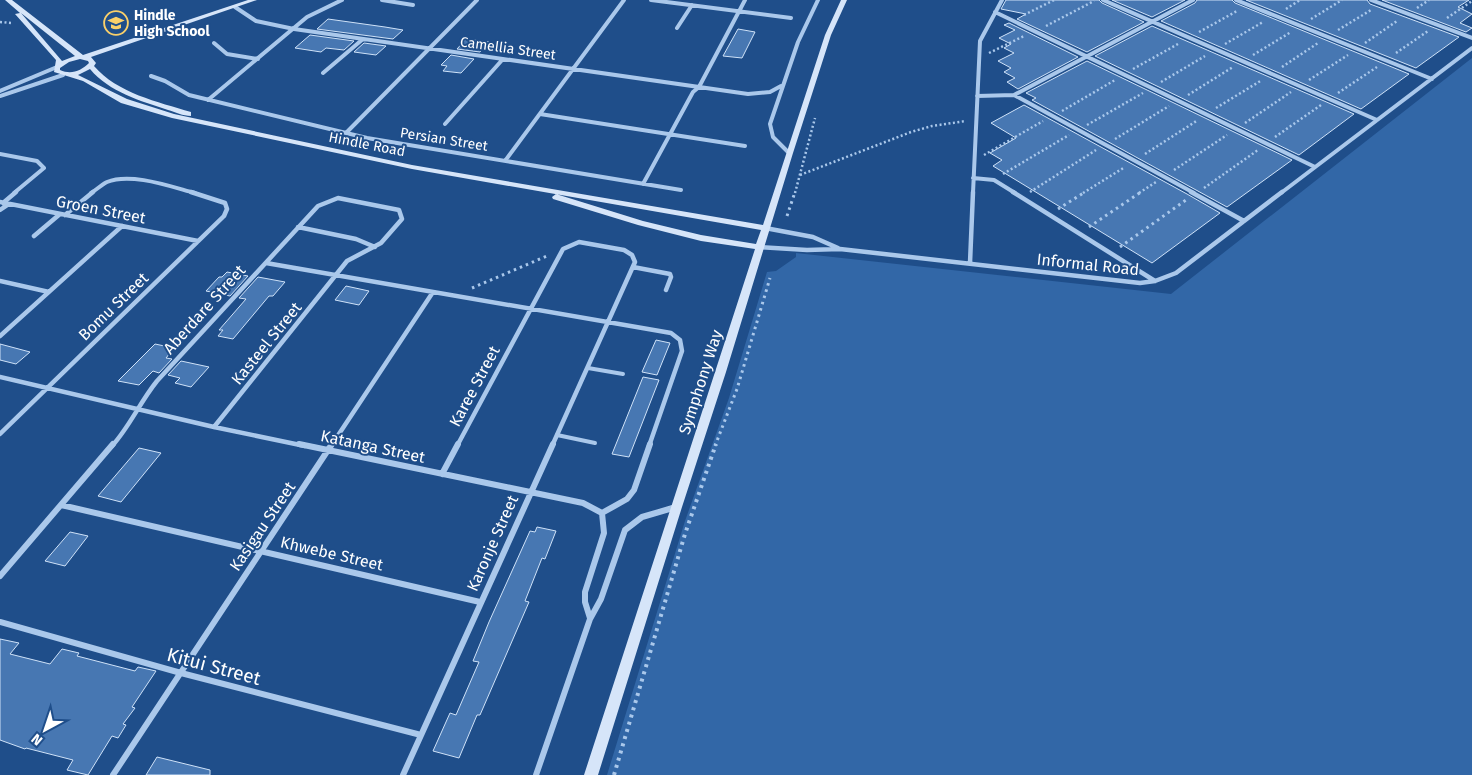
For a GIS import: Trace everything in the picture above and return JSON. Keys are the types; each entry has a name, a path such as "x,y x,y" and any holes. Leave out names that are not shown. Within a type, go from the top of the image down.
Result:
{"main road":[{"path":"7,0 82,57"},
{"path":"7,0 59,60 56,71 67,75 80,72 92,65 254,0"},
{"name":"Symphony Way","path":"591,775 721,372 758,247 828,35 844,0"},
{"path":"58,66 219,13"},
{"name":"Hindle Road","path":"82,57 91,59 92,65 100,77 131,93 222,126"},
{"name":"Hindle Road","path":"67,75 85,80 108,93 141,107 172,116 331,151 765,228"},
{"name":"Hindle Road","path":"507,183 641,224 702,238 758,247"}],"street":[{"path":"208,100 318,10 342,0"},
{"path":"382,0 413,4"},
{"path":"346,133 476,0"},
{"path":"505,161 624,0"},
{"path":"651,0 791,18"},
{"path":"643,184 693,92 699,87 745,0"},
{"path":"789,153 774,139 770,131 770,124 781,86 798,42 818,0"},
{"path":"970,263 980,41 1002,0"},
{"path":"1104,0 1377,120"},
{"path":"977,96 1014,94 1193,0"},
{"path":"1236,0 1432,78"},
{"path":"1371,0 1472,38"},
{"path":"677,28 692,5"},
{"name":"Camellia Street","path":"235,7 256,21 294,29 363,39 756,94 770,92 781,86"},
{"path":"995,12 1315,167"},
{"path":"323,73 363,39"},
{"path":"214,42 228,54 258,59"},
{"name":"Informal Road","path":"758,247 807,250 840,249 1140,283 1156,281 1176,273 1472,48"},
{"path":"445,124 503,59"},
{"path":"0,91 58,66"},
{"path":"0,96 67,75"},
{"name":"Persian Street","path":"151,76 164,80 180,92 346,133 681,190"},
{"path":"1014,94 1244,221"},
{"path":"540,114 745,146"},
{"path":"0,154 37,162 42,164 44,168 2,202"},
{"name":"Bomu Street","path":"0,434 198,241 227,209 225,203 134,179 122,178 109,182 63,215"},
{"path":"974,178 994,180 1156,281"},
{"name":"Aberdare Street","path":"0,576 125,431 157,381 318,206 333,199 396,208 401,212 402,219 382,242 350,258 337,275"},
{"name":"Groen Street","path":"2,202 198,241"},
{"path":"0,210 9,204"},
{"path":"34,236 63,215"},
{"path":"0,336 122,226"},
{"path":"298,227 356,239 375,247"},
{"name":"Informal Road","path":"765,228 813,237 840,249"},
{"path":"563,249 579,242 624,250 635,258 633,267 670,274 671,277 666,290"},
{"name":"Karee Street","path":"442,474 529,309 563,249"},
{"path":"266,263 671,333 678,337 683,345 634,490 627,499 602,513 605,529 585,591 586,606 590,619"},
{"name":"Karonje Street","path":"403,775 633,267"},
{"name":"Kasteel Street","path":"214,427 337,275"},
{"path":"0,281 49,292"},
{"name":"Kasigau Street","path":"113,775 433,292"},
{"name":"Katanga Street","path":"0,377 214,427 583,503 602,513"},
{"name":"Khwebe Street","path":"61,505 480,602"},
{"path":"536,775 590,619 600,599 625,530 631,522 643,515 676,507"},
{"name":"Kitui Street","path":"0,622 181,673 421,735"}],"lane":[{"path":"588,368 623,374"},
{"path":"557,435 595,443"}],"path":[{"path":"1012,21 1054,0"},
{"path":"979,58 1096,0"},
{"path":"1178,101 1342,0"},
{"path":"1266,144 1437,24 1472,2"},
{"path":"1206,115 1381,4"},
{"path":"1124,75 1249,5"},
{"path":"1236,129 1408,14"},
{"path":"994,180 1275,16"},
{"path":"0,22 13,23"},
{"path":"800,175 911,132 932,126 955,124 976,119"},
{"path":"463,291 563,249"},
{"path":"614,775 687,525 737,388 770,278"}],"shaded area":[{"path":"1472,58 1472,775 607,775 685,521 729,398 767,272 776,271 796,257 796,253 1171,294"}],"building":[{"path":"1006,0 1099,0 1144,22 1087,52 1017,19 1026,14 1001,9"},
{"path":"1112,0 1185,0 1152,17"},
{"path":"1197,0 1232,0 1235,3 1409,74 1361,109 1161,21 1195,3"},
{"path":"1246,0 1367,0 1370,4 1459,37 1416,68"},
{"path":"1382,0 1469,0 1458,7 1472,14 1460,23 1472,28 1466,32"},
{"path":"328,19 403,30 393,39 317,29"},
{"path":"1009,23 1078,57 1018,89 1007,82 1015,78 1004,72 1011,68 998,61 1014,53 1004,48 1011,44 999,38 1015,30 1004,25"},
{"path":"1152,26 1354,114 1299,155 1095,56"},
{"path":"738,29 755,32 742,58 723,56"},
{"path":"310,35 354,41 344,50 326,48 321,52 295,48"},
{"path":"466,39 489,42 480,52 457,49"},
{"path":"364,43 386,46 376,55 354,52"},
{"path":"451,55 474,59 461,73 443,71 447,66 441,65"},
{"path":"1087,61 1292,160 1227,207 1032,100 1036,98 1026,93"},
{"path":"1024,105 1220,213 1152,263 993,166 1002,160 990,153 1016,138 991,123"},
{"path":"227,272 248,276 230,296 206,291 219,277 222,277"},
{"path":"258,277 285,282 273,296 269,296 233,339 218,336 223,330 219,330 246,299 239,298"},
{"path":"346,286 369,291 359,305 335,300"},
{"path":"656,340 670,343 657,375 642,372"},
{"path":"0,344 30,352 16,364 0,360"},
{"path":"155,344 174,348 166,358 172,359 159,373 153,371 139,385 118,381"},
{"path":"181,361 209,367 191,387 175,383 180,378 168,375"},
{"path":"643,377 659,380 629,457 612,454"},
{"path":"139,448 161,453 121,502 98,496"},
{"path":"537,527 556,531 545,559 542,558 525,601 529,602 480,715 477,715 459,758 433,751 450,713 456,715 479,662 473,661 489,622 530,531 535,532"},
{"path":"70,532 88,536 65,566 45,561"},
{"path":"0,639 19,643 10,654 50,664 62,649 79,653 77,656 135,671 138,667 156,671 132,707 135,708 123,724 126,725 118,738 112,736 88,775 67,770 73,760 25,749 0,740"},
{"path":"157,757 210,770 210,775 146,775"}],"place":[{"name":"Hindle High School","path":"116,23"}]}
